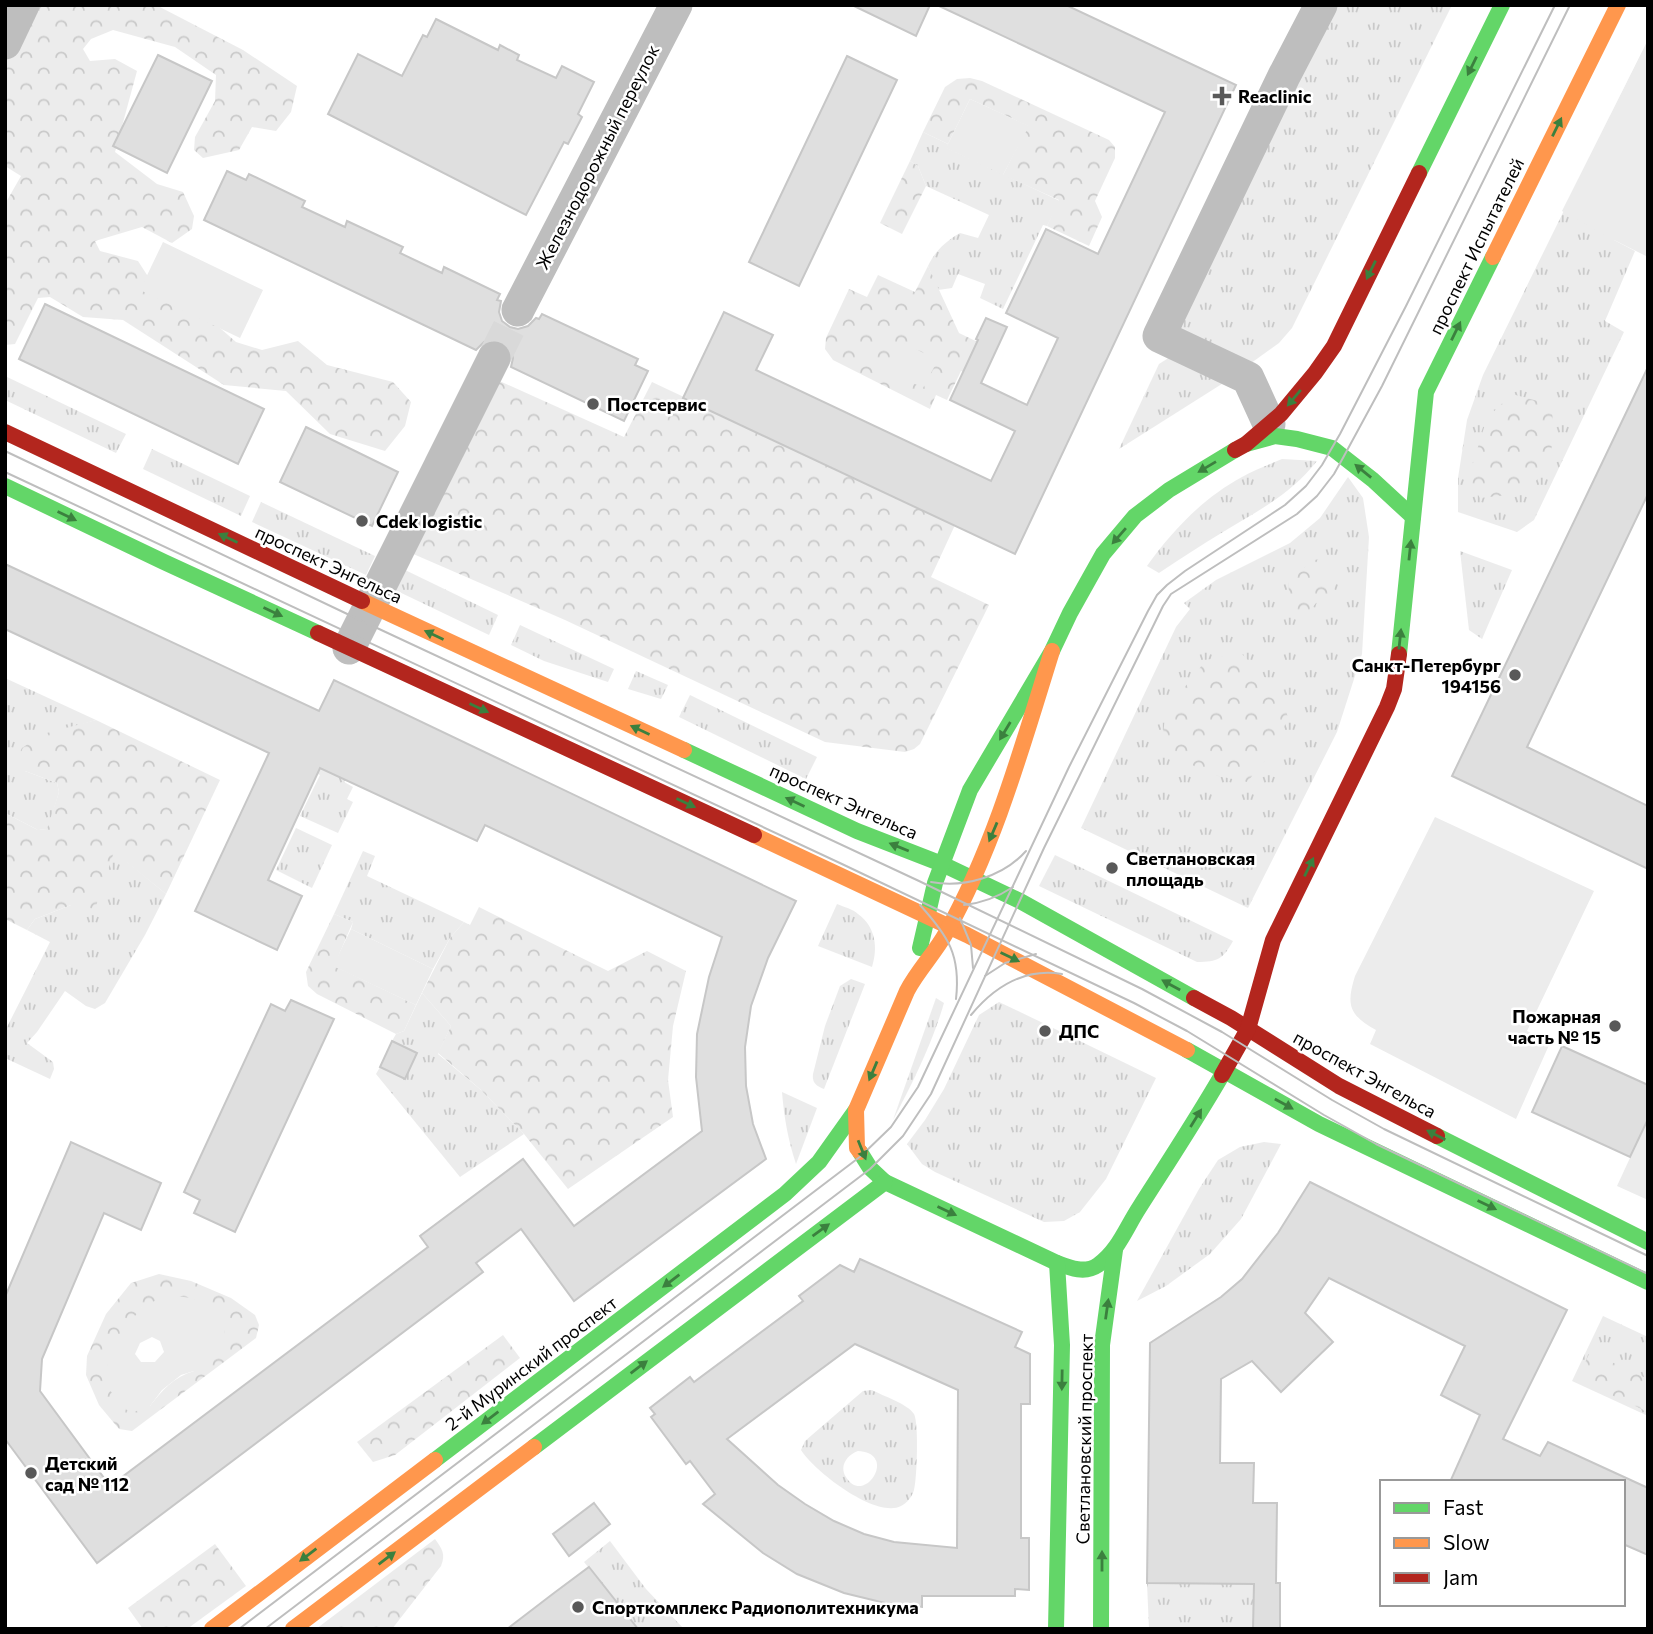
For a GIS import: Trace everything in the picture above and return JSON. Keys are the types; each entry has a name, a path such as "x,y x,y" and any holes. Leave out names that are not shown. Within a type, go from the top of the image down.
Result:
{"main road":[{"path":"1273,940 1248,1028 1208,1100 1115,1250 1096,1267 1077,1270 1057,1263 885,1182 870,1168 858,1148 856,1110 914,978 935,883 970,790 1052,651 1103,554 1135,516 1169,490 1257,434 1281,414 1334,346 1502,5"},
{"name":"проспект Испытателей","path":"1413,517 1426,392 1618,5"},
{"name":"проспект Энгельса","path":"5,432 857,831 942,864 1020,901 1231,1018 1339,1086 1648,1242"},
{"path":"1210,1052 1273,940 1394,689 1413,517 1373,480 1332,448 1297,439 1257,434"},
{"path":"5,486 826,869 1210,1052 1224,1070 1319,1124 1648,1282"},
{"path":"914,978 945,935 973,878 1003,806 1052,651"},
{"name":"2-й Муринский проспект","path":"212,1629 785,1194 819,1162 856,1110"},
{"path":"1133,1217 1171,1128"},
{"path":"293,1629 885,1182"},
{"name":"Светлановский проспект","path":"1101,1629 1102,1345 1115,1250"},
{"name":"Светлановский проспект","path":"1056,1629 1062,1345 1057,1263"}],"street":[{"path":"5,43 23,5"},
{"name":"Железнодорожный переулок","path":"518,310 676,5"},
{"path":"1257,434 1248,379 1159,336 1321,5"},
{"path":"349,648 494,358"}],"green space":[{"path":"5,5 156,5 243,50 297,86 291,112 276,131 252,127 239,150 203,158 194,150 195,137 215,101 216,75 175,47 113,30 91,39 83,49 90,61 115,59 137,71 115,152 157,184 183,192 194,216 192,229 172,243 142,227 95,241 100,251 138,261 158,292 196,307 236,342 262,350 298,341 327,365 393,382 411,402 405,426 385,451 330,434 286,391 224,385 123,320 83,317 50,297 38,298 15,344 5,345 5,204 21,176 5,166"},
{"path":"1336,5 1452,5 1292,328 1279,343 1247,366 1175,332"},
{"path":"1648,40 1614,240 1635,251 1605,321 1624,332 1534,520 1517,532 1458,512 1458,478 1467,420 1483,375"},
{"path":"1648,40 1648,257 1562,211"},
{"path":"957,79 982,81 1109,140 1115,147 1115,158 1095,201 1102,217 1089,246 1047,226 1059,200 1003,175 1028,126 970,99 948,144 923,132 945,87"},
{"path":"970,99 1029,126 1003,175 946,148"},
{"path":"923,132 948,144 947,148 1060,201 1047,226 1043,225 1003,309 980,298 985,284 958,274 952,288 938,290 928,266 934,256 960,233 978,238 989,215 926,186 918,166 910,161"},
{"path":"910,161 918,166 926,186 902,234 880,223"},
{"path":"163,242 263,290 240,338 140,290"},
{"path":"928,266 959,333 988,347 974,377 961,371 947,400 936,395 930,409 833,360 825,349 826,338 849,289 867,297 878,275 915,292"},
{"path":"901,342 938,360 923,388 887,370"},
{"path":"1170,357 1225,382 1119,449 1159,364"},
{"path":"5,376 126,434 116,453 5,400"},
{"path":"495,379 624,437 652,382 955,525 931,577 989,605 920,744 905,752 825,742 565,620 411,553"},
{"path":"1512,394 1552,405 1550,462 1527,493 1480,498 1468,479 1487,418"},
{"path":"152,449 250,496 241,516 143,469"},
{"path":"1282,459 1317,461 1296,483 1273,501 1159,573 1147,566 1167,540 1201,505 1247,474"},
{"path":"1348,477 1363,498 1369,537 1362,654 1337,732 1248,908 1081,828 1176,627 1190,609 1184,603 1216,580 1290,543 1320,518"},
{"path":"261,502 375,556 366,575 252,522"},
{"path":"1460,551 1512,570 1482,639 1469,630"},
{"path":"1323,559 1331,573 1335,592 1327,601 1316,603 1306,616 1299,613 1285,616 1276,604 1280,595 1289,591 1288,571 1303,569 1312,560"},
{"path":"403,569 498,615 489,635 393,589"},
{"path":"520,625 614,669 608,682 544,661 511,645"},
{"path":"1241,653 1279,692 1288,717 1276,748 1247,782 1218,776 1194,766 1162,741 1166,711 1206,660"},
{"path":"636,671 668,685 661,699 628,689"},
{"path":"5,678 96,720 73,727 25,771 57,783 59,792 48,829 38,830 5,813"},
{"path":"690,695 817,757 806,779 679,717"},
{"path":"96,720 220,780 166,894 114,852 95,909 71,905 35,919 27,930 5,919 5,813 38,830 47,829 59,792 57,783 25,771 16,760 22,748 43,734"},
{"path":"322,751 352,766 344,782 353,787 347,799 353,802 338,833 300,816 320,775 312,771"},
{"path":"1435,817 1594,891 1527,1031 1550,1043 1516,1119 1370,1044 1376,1030 1360,1019 1352,1008 1351,995 1355,976"},
{"path":"296,828 332,845 312,888 276,870"},
{"path":"114,851 166,894 105,1003 95,1009 65,991 27,1043 53,1062 54,1069 50,1079 5,1058 5,1031 50,942 27,930 35,919 71,905"},
{"path":"363,851 375,856 367,876 464,922 450,938 433,969 351,929 353,922 334,914"},
{"path":"1055,855 1233,941 1219,958 1197,962 1039,886"},
{"path":"837,904 856,912 869,925 875,945 872,967 818,946"},
{"path":"479,907 608,971 647,951 686,971 673,1026 668,1080 673,1117 568,1189 524,1134 481,1090 438,1053 451,1026 422,993 450,938 464,922 470,925"},
{"path":"334,914 353,922 334,966 416,1005 404,1031 396,1034 317,994 308,986 306,972"},
{"path":"351,929 433,969 416,1005 333,966"},
{"path":"851,979 865,984 824,1089 815,1084 813,1074 825,1026 840,986"},
{"path":"422,993 451,1026 438,1054 481,1090 524,1134 460,1177 376,1074 380,1067 405,1078 417,1053 392,1041 396,1034 404,1031"},
{"path":"936,998 944,1003 934,1033 893,1120"},
{"path":"999,1002 1043,1023 1038,1034 1048,1038 1053,1028 1156,1078 1106,1179 1080,1212 1064,1221 1044,1222 935,1172 922,1164 907,1144 944,1089 979,1015"},
{"path":"782,1092 817,1108 796,1164 787,1128"},
{"path":"1648,1119 1648,1200 1617,1186"},
{"path":"1264,1142 1281,1144 1241,1219 1210,1254 1166,1286 1137,1301 1218,1160 1240,1147"},
{"path":"159,1274 191,1281 231,1298 255,1315 259,1325 256,1338 132,1431 119,1429 99,1405 86,1375 87,1356 106,1314 131,1283","holes":["142,1307 194,1371 169,1385 150,1406 119,1404"]},
{"path":"165,1296 197,1300 223,1318 225,1334 215,1355 194,1371 181,1375 162,1390 150,1406 131,1413 119,1404 110,1390 107,1363 121,1334 142,1307","holes":["152,1337 160,1341 164,1352 155,1362 141,1362 135,1354 140,1343"]},
{"path":"1603,1316 1648,1337 1648,1416 1572,1381"},
{"path":"503,1335 520,1358 395,1455 373,1462 357,1442"},
{"path":"1590,1352 1648,1379 1648,1412 1577,1379"},
{"path":"872,1390 901,1404 911,1410 916,1419 917,1464 914,1490 901,1506 877,1506 862,1500 832,1480 801,1450 805,1441 863,1391","holes":["858,1451 870,1454 876,1460 874,1476 861,1486 853,1485 844,1473 845,1461"]},
{"path":"435,1539 442,1552 441,1566 392,1629 316,1629"},
{"path":"610,1541 646,1589 684,1629 638,1629 584,1562"},
{"path":"215,1544 246,1586 187,1629 143,1629 128,1608"},
{"path":"1147,1583 1254,1584 1253,1629 1149,1629"}],"building":[{"path":"852,5 930,5 916,36"},
{"path":"937,5 1066,5 1236,85 1015,554 683,398 724,312 773,335 756,370 991,481 1015,431 950,400 978,340 976,339 986,318 1007,327 981,383 1027,405 1058,338 1006,313 1046,229 1098,254 1165,112"},
{"path":"436,19 498,50 500,45 519,55 517,60 556,78 562,66 594,82 578,114 582,117 568,144 564,142 526,215 328,114 358,54 402,76 423,35 427,37"},
{"path":"158,55 212,81 167,173 113,146"},
{"path":"847,56 897,80 799,286 749,262"},
{"path":"227,171 246,180 249,174 305,201 302,207 345,227 347,221 403,247 400,253 442,273 444,267 500,294 497,300 501,301 499,312 502,321 510,327 518,329 528,326 542,314 638,359 635,365 648,371 624,421 511,367 513,358 510,348 502,341 494,339 484,342 476,350 204,220"},
{"path":"45,304 264,409 238,464 19,359"},
{"path":"1648,367 1648,494 1527,747 1648,806 1648,869 1452,776"},
{"path":"306,427 398,472 372,526 280,482"},
{"path":"5,564 319,711 334,680 796,901 768,958 751,1006 745,1047 746,1086 753,1124 766,1159 574,1301 521,1229 476,1263 483,1272 97,1563 5,1439 5,1297 71,1142 161,1183 141,1230 104,1213 42,1359 40,1391 110,1486 428,1247 420,1236 523,1159 574,1226 702,1131 696,1077 697,1034 709,977 722,937 485,825 477,841 320,768 268,880 302,896 277,950 195,911 269,753 5,629"},
{"path":"291,1000 334,1019 235,1232 194,1213 200,1200 184,1192 271,1004 285,1011"},
{"path":"392,1041 417,1053 405,1079 380,1067"},
{"path":"1562,1046 1648,1085 1648,1119 1630,1157 1532,1112"},
{"path":"1310,1182 1567,1310 1503,1439 1540,1456 1548,1442 1648,1488 1648,1555 1625,1545 1625,1480 1451,1480 1480,1415 1441,1395 1465,1346 1329,1278 1305,1313 1333,1342 1281,1392 1252,1361 1221,1379 1220,1463 1254,1463 1253,1503 1277,1503 1276,1583 1280,1583 1280,1629 1253,1629 1254,1584 1147,1583 1150,1343 1221,1297 1242,1279 1278,1233"},
{"path":"860,1259 1022,1332 1015,1347 1030,1354 1030,1404 1021,1404 1021,1538 1029,1538 1029,1590 1015,1589 1015,1596 922,1596 922,1607 885,1603 844,1593 797,1574 763,1553 703,1504 715,1494 690,1461 686,1464 651,1417 655,1414 650,1408 690,1377 694,1382 803,1301 799,1296 840,1265 854,1272","holes":["855,1344 958,1390 957,1548 894,1542 864,1534 834,1521 778,1485 727,1439"]},
{"path":"594,1503 610,1524 569,1556 553,1534"},
{"name":"Спорткомплекс Радиополитехникума","path":"589,1567 638,1629 507,1629 554,1593"}],"tunnel":[{"path":"494,358 518,310"}],"tram line":[{"path":"239,1629 861,1156 891,1127 918,1087 1069,767 1157,595 1185,571 1285,505 1306,486 1322,465 1406,306 1555,5"},
{"path":"265,1629 870,1169 903,1136 931,1094 1044,848 1163,606 1171,594 1297,514 1317,496 1334,474 1382,386 1570,5"},
{"path":"5,451 919,881 1142,989 1222,1032 1384,1129 1648,1256"},
{"path":"5,472 1134,1003 1187,1031 1376,1144 1648,1274"},
{"path":"931,882 969,882 995,874 1026,851"},
{"path":"964,905 990,899 1013,887"},
{"path":"920,905 950,947 956,970 956,999"},
{"path":"960,918 971,945 973,968"},
{"path":"985,976 1005,963 1036,954"},
{"path":"971,1015 990,996 1012,981 1036,974 1062,974"}],"traffic: fast":[{"path":"1419,173 1502,5"},
{"path":"1399,654 1426,392 1493,257"},
{"path":"1246,444 1275,436 1332,448 1373,480 1413,517"},
{"path":"920,948 935,883 970,790 1052,651 1103,554 1135,516 1169,490 1235,450"},
{"path":"5,486 318,633"},
{"path":"684,750 857,831 942,864 1020,901 1194,998"},
{"path":"1187,1050 1319,1124 1648,1282"},
{"path":"860,1152 870,1168 885,1182 1057,1263 1083,1270 1093,1268 1116,1246 1222,1075"},
{"path":"435,1460 785,1194 819,1162 856,1110"},
{"path":"1437,1136 1648,1242"},
{"path":"534,1447 885,1182"},
{"path":"1101,1629 1102,1345 1115,1250"},
{"path":"1056,1629 1062,1345 1057,1263"}],"traffic: slow":[{"path":"1493,257 1618,5"},
{"path":"362,601 684,750"},
{"path":"860,1152 857,1148 856,1110 907,991 946,933 979,865 1006,795 1052,651"},
{"path":"754,835 967,935 1187,1050"},
{"path":"293,1629 534,1447"},
{"path":"212,1629 435,1460"}],"traffic: jam":[{"path":"1235,450 1281,414 1334,346 1419,173"},
{"path":"5,432 362,601"},
{"path":"318,633 754,835"},
{"path":"1222,1075 1248,1029 1273,940 1387,707 1394,689 1399,654"},
{"path":"1194,998 1339,1086 1437,1136"}],"place":[{"name":"Reaclinic","path":"1222,96"},
{"name":"Постсервис","path":"593,404"},
{"name":"Cdek logistic","path":"362,521"},
{"name":"Санкт-Петербург 194156","path":"1515,675"},
{"name":"Светлановская площадь","path":"1112,868"},
{"name":"Пожарная часть № 15","path":"1615,1026"},
{"name":"ДПС","path":"1045,1031"},
{"name":"Детский сад № 112","path":"31,1473"},
{"name":"Спорткомплекс Радиополитехникума","path":"578,1607"}]}
